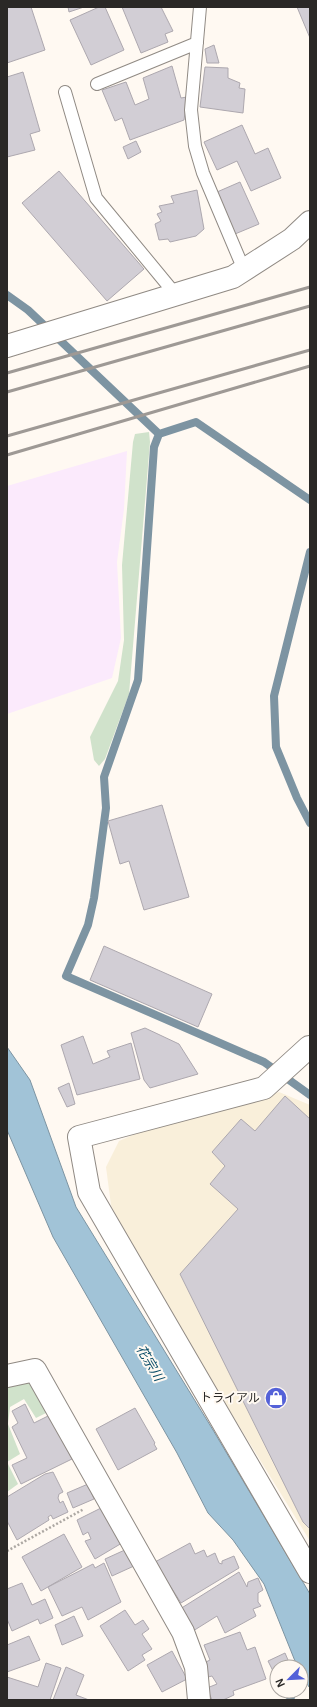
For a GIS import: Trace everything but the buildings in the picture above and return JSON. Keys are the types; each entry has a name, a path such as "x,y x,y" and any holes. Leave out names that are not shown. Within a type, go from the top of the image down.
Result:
{"street":[{"path":"7,346 233,277 292,238 310,222"},
{"path":"309,1043 264,1088 79,1137 89,1192 310,1572"},
{"path":"7,1376 35,1370 183,1632 196,1667 199,1700"}],"lane":[{"path":"200,7 191,110 195,146 203,173 244,270"},
{"path":"97,84 196,43"},
{"path":"65,92 96,198 176,295"}],"path":[{"path":"7,1550 107,1497"}],"shaded area":[{"path":"127,451 124,509 117,562 121,638 112,678 7,714 7,486"},
{"name":"トライアル","path":"279,1092 310,1105 310,1541 142,1269 111,1205 106,1167 119,1141 154,1126"}],"green space":[{"path":"149,432 150,442 129,694 105,759 99,766 94,760 90,737 118,681 124,640 122,565 133,442 135,434"},
{"path":"32,1376 50,1411 36,1418 24,1399 10,1407 8,1424 20,1454 7,1462 7,1384"},
{"path":"7,1462 18,1484 7,1492"}],"water":[{"name":"花宗川","path":"7,1047 30,1080 76,1207 213,1430 310,1594 310,1687 309,1659 294,1659 264,1584 233,1540 208,1513 177,1453 53,1237 7,1130"}],"waterway":[{"path":"7,295 28,310 159,434"},
{"path":"159,434 196,422 310,500"},
{"path":"159,434 154,447 138,680 104,777 106,808 94,898 88,925 66,976 264,1062 310,1095"},
{"path":"310,552 274,696 276,747 297,798 310,823"}],"railway":[{"path":"7,373 310,287"},
{"path":"7,392 310,306"},
{"path":"7,436 310,350"},
{"path":"7,455 310,366"}],"place":[{"name":"トライアル","path":"276,1398"}]}
